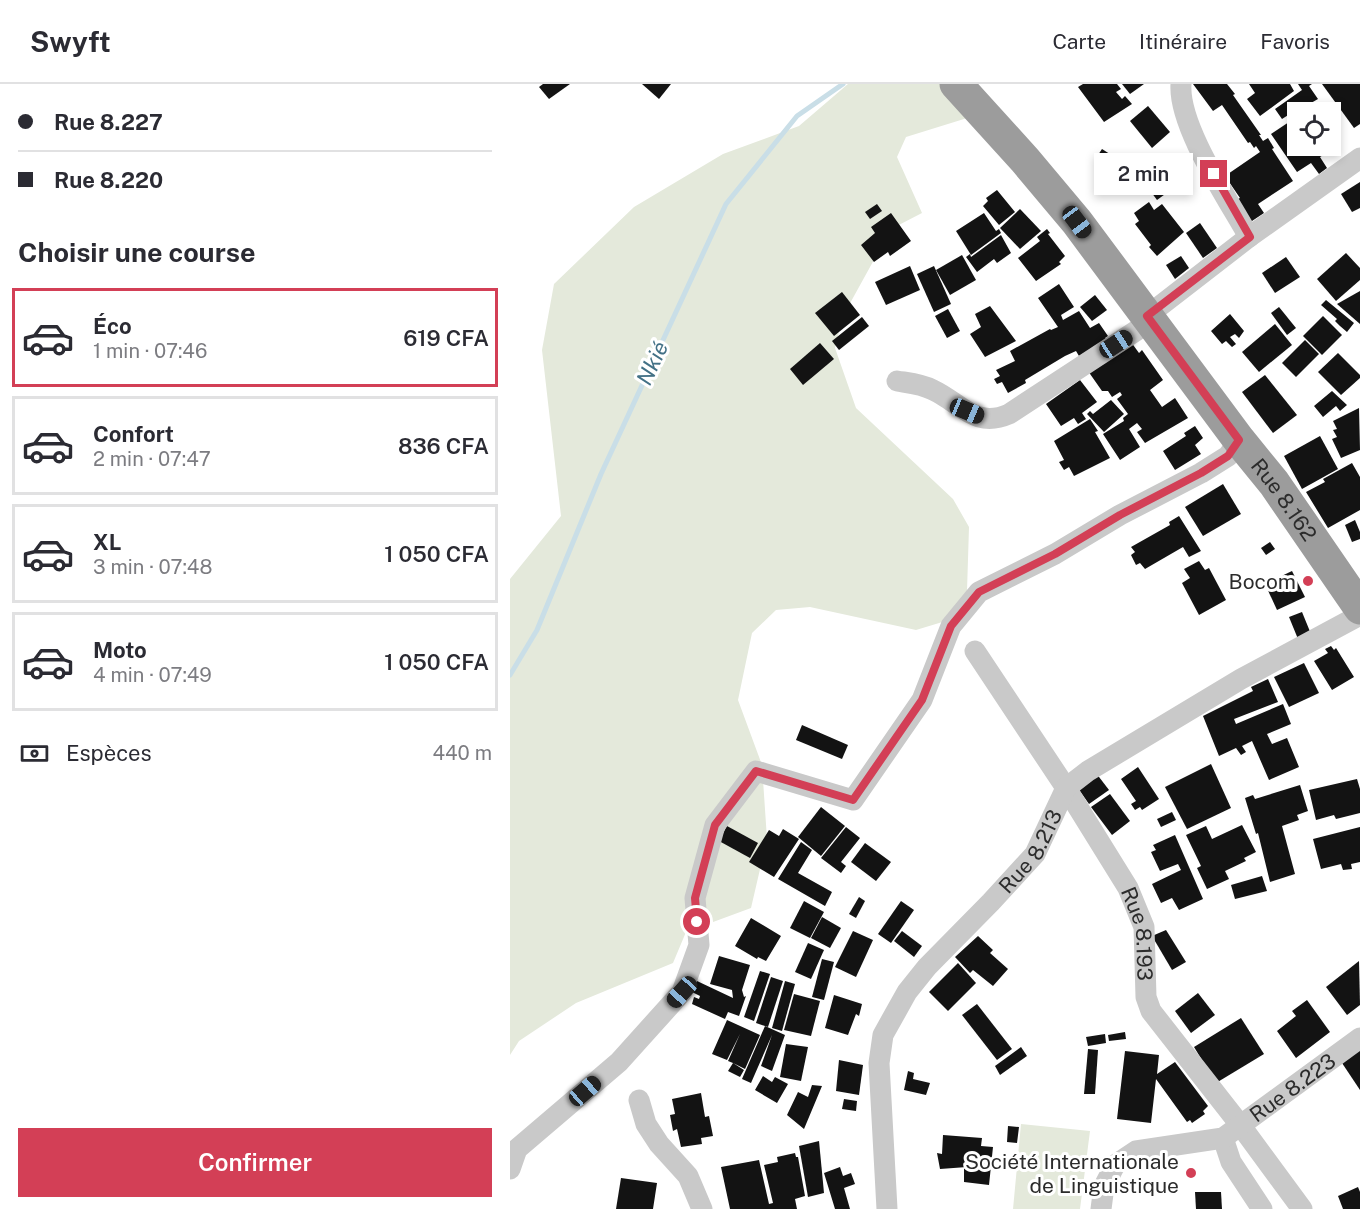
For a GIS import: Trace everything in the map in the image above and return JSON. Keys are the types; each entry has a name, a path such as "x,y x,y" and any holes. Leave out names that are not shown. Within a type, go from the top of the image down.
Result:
{"highway":[{"name":"Rue 8.162","path":"956,84 1077,222 1239,440 1274,483 1360,608"}],"street":[{"path":"1181,84 1184,111 1191,133 1250,237"},
{"path":"897,381 934,390 984,419 997,419 1009,414 1149,318 1250,237 1360,158"},
{"path":"510,1169 517,1149 619,1062 682,992 699,945 695,898 715,825 756,771 853,800 922,700 951,626 979,592 1055,554 1120,515 1201,473 1228,456 1239,440"},
{"name":"Rue 8.213","path":"887,1209 879,1063 883,1035 907,992 927,967 1035,854 1066,788 1088,771 1241,679 1360,615"},
{"name":"Rue 8.193","path":"975,651 1066,788 1128,888 1143,927 1146,997 1151,1011 1232,1132 1302,1209"},
{"name":"Rue 8.223","path":"1101,1209 1104,1186 1115,1165 1136,1151 1232,1132 1360,1038"},
{"path":"639,1100 646,1124 659,1144 688,1176 702,1209"},
{"path":"1232,1132 1231,1162 1262,1209"}],"shaded area":[{"path":"848,84 961,84 993,110 906,137 897,157 922,213 891,229 843,316 835,348 856,408 953,499 969,527 967,591 949,620 916,630 810,607 776,610 752,633 738,700 762,765 767,839 751,908 686,932 673,963 576,1003 519,1041 510,1055 510,579 561,516 542,350 554,284 634,207 723,154 799,126"},
{"path":"1021,1124 1090,1131 1080,1209 1013,1209"}],"building":[{"path":"543,84 570,84 549,99 539,87"},
{"path":"642,84 671,84 659,99"},
{"path":"1083,84 1117,84 1121,89 1116,92 1122,99 1125,96 1132,104 1104,122 1078,87"},
{"path":"1122,84 1144,84 1130,94"},
{"path":"1193,84 1227,84 1263,141 1268,138 1274,148 1272,149 1293,181 1258,204 1264,213 1249,223 1234,201 1240,198 1225,176 1260,152 1256,146 1254,148 1250,142 1248,143 1222,105 1213,111"},
{"path":"1249,84 1290,84 1294,91 1260,116 1247,99 1255,93"},
{"path":"1298,84 1312,84 1309,86 1318,99 1313,102 1287,102 1287,116 1282,119 1275,109 1302,90"},
{"path":"1322,84 1360,84 1360,124 1354,128 1341,110 1341,102 1335,102"},
{"path":"1148,106 1170,132 1152,148 1130,121"},
{"path":"1287,123 1287,156 1322,156 1320,157 1327,168 1319,174 1311,163 1297,172 1271,134"},
{"path":"1102,149 1113,156 1109,162 1098,155"},
{"path":"1156,154 1179,184 1157,200 1135,170"},
{"path":"1360,182 1360,208 1352,212 1341,194"},
{"path":"997,190 1015,212 999,225 983,206 988,201 986,198"},
{"path":"1149,202 1154,210 1162,204 1184,232 1157,256 1135,224 1139,221 1134,213"},
{"path":"877,204 882,211 870,219 865,212"},
{"path":"1020,209 1041,231 1020,249 1000,228"},
{"path":"891,213 911,241 890,256 888,252 874,262 861,245 875,233 871,227"},
{"path":"984,213 996,231 999,229 1001,233 971,255 956,231"},
{"path":"1200,223 1217,248 1203,258 1186,233"},
{"path":"1047,229 1050,233 1048,234 1065,256 1059,262 1061,264 1036,281 1018,258 1040,241 1037,237"},
{"path":"1001,235 1011,253 997,263 994,259 977,272 966,257 970,254 971,257"},
{"path":"1346,253 1360,268 1360,280 1336,301 1317,279"},
{"path":"962,255 976,280 950,295 936,270"},
{"path":"1181,256 1189,268 1175,279 1166,265"},
{"path":"1286,257 1300,277 1275,293 1262,273"},
{"path":"910,266 920,290 886,305 875,282"},
{"path":"934,266 951,304 934,312 917,274"},
{"path":"1059,284 1074,307 1061,315 1063,320 1079,311 1090,328 1099,323 1108,336 1105,338 1107,340 1079,356 1076,351 1065,356 1008,393 1002,382 997,384 994,379 1000,376 996,370 1015,361 1010,351 1058,327 1038,298"},
{"path":"1360,291 1360,324 1337,304"},
{"path":"842,292 860,315 834,336 815,313"},
{"path":"1095,295 1107,310 1092,321 1080,307"},
{"path":"1326,300 1354,323 1347,332 1335,321 1337,319 1321,305"},
{"path":"990,306 1016,341 985,357 970,334 981,327 975,314"},
{"path":"1279,307 1296,328 1287,335 1271,313"},
{"path":"948,309 960,331 947,338 935,316"},
{"path":"1230,314 1244,331 1239,338 1235,334 1230,337 1236,344 1232,347 1226,341 1222,344 1211,331"},
{"path":"1323,316 1342,335 1322,355 1303,336"},
{"path":"862,317 869,326 839,350 832,341"},
{"path":"1275,324 1292,345 1259,372 1242,352"},
{"path":"1305,340 1319,354 1296,377 1282,363"},
{"path":"1131,342 1139,353 1142,350 1163,380 1150,390 1162,407 1175,398 1188,418 1145,443 1137,432 1142,429 1137,423 1129,429 1140,447 1120,460 1103,434 1124,421 1123,418 1128,414 1117,399 1122,395 1120,392 1112,397 1108,391 1102,391 1088,371"},
{"path":"820,343 834,359 803,385 790,369"},
{"path":"1338,353 1360,375 1360,378 1341,395 1318,372"},
{"path":"1265,375 1297,415 1273,433 1242,392"},
{"path":"1080,380 1097,402 1082,413 1086,419 1078,424 1074,418 1061,426 1046,404"},
{"path":"1332,391 1347,405 1340,411 1336,406 1323,417 1314,406"},
{"path":"1111,400 1124,414 1104,432 1087,414 1090,411 1093,414"},
{"path":"1359,408 1360,450 1341,458 1332,439 1337,437 1333,430 1337,429 1333,421"},
{"path":"1090,419 1110,458 1074,476 1069,467 1064,470 1059,462 1064,460 1054,441"},
{"path":"1195,426 1203,438 1195,445 1201,454 1175,470 1163,451 1186,436 1184,433"},
{"path":"1320,436 1338,469 1302,489 1284,456"},
{"path":"1352,463 1360,477 1360,510 1328,528 1306,492 1325,482 1323,479"},
{"path":"1223,484 1241,514 1203,536 1185,507"},
{"path":"1179,516 1201,551 1189,557 1183,547 1145,569 1140,563 1136,565 1131,555 1135,552 1131,547 1170,525 1169,522"},
{"path":"1355,520 1360,539 1352,542 1345,525"},
{"path":"1270,542 1275,549 1266,555 1261,548"},
{"path":"1199,561 1205,570 1209,568 1226,600 1199,615 1182,583 1190,578 1184,569"},
{"path":"1292,571 1305,597 1277,610 1265,584"},
{"path":"1302,612 1311,634 1298,639 1289,617"},
{"path":"1331,646 1334,650 1336,648 1354,677 1332,690 1314,661 1328,653 1325,649"},
{"path":"1304,663 1319,693 1289,707 1274,677"},
{"path":"1268,679 1278,702 1234,719 1236,724 1283,704 1291,724 1267,734 1272,744 1287,738 1299,767 1269,780 1252,741 1242,746 1246,752 1241,755 1236,748 1219,756 1203,716 1253,691 1251,687"},
{"path":"802,725 848,745 842,759 796,740"},
{"path":"1211,764 1231,808 1187,829 1165,787"},
{"path":"1138,767 1159,799 1142,810 1140,807 1135,810 1131,804 1136,801 1121,779"},
{"path":"1096,773 1109,790 1089,804 1077,787"},
{"path":"1357,779 1360,789 1360,813 1336,819 1334,815 1316,820 1309,790"},
{"path":"1300,785 1308,811 1297,815 1299,820 1282,826 1295,874 1270,882 1258,833 1256,834 1245,798 1253,795 1255,799"},
{"path":"1110,794 1130,821 1112,835 1091,807"},
{"path":"821,807 845,826 821,856 798,837"},
{"path":"1172,812 1176,820 1161,827 1157,819"},
{"path":"1242,825 1256,852 1244,858 1246,861 1225,871 1229,879 1207,889 1197,868 1201,866 1186,835 1206,826 1212,839"},
{"path":"727,826 758,843 750,858 719,841"},
{"path":"846,827 860,838 841,862 846,866 841,873 821,858"},
{"path":"1360,827 1360,862 1351,864 1352,869 1343,870 1341,864 1321,869 1313,839"},
{"path":"783,829 799,839 774,877 749,862 769,830 779,836"},
{"path":"1175,835 1203,899 1179,910 1172,898 1161,903 1152,884 1181,870 1178,864 1160,871 1151,852 1156,850 1153,845"},
{"path":"801,842 812,850 798,873 832,892 825,906 778,879"},
{"path":"865,843 891,862 876,881 851,862"},
{"path":"1262,876 1267,891 1235,899 1231,885"},
{"path":"859,897 865,901 856,918 849,914"},
{"path":"804,901 824,912 810,938 790,928"},
{"path":"901,901 914,910 891,943 878,934"},
{"path":"822,917 841,928 830,948 811,938"},
{"path":"751,918 781,936 766,961 758,957 757,959 735,946"},
{"path":"1166,930 1186,962 1172,970 1152,936"},
{"path":"853,931 873,940 856,977 835,967"},
{"path":"902,931 922,946 914,957 894,941"},
{"path":"978,936 993,950 990,953 1008,969 993,986 973,970 970,973 955,957"},
{"path":"808,943 824,950 811,979 795,972"},
{"path":"719,956 750,965 742,990 744,997 746,996 739,1016 728,1012 725,1019 692,1004 694,997 699,999 700,996 692,992 697,981 733,998 732,990 710,984"},
{"path":"822,959 834,962 824,1000 812,997"},
{"path":"1359,961 1360,1005 1347,1015 1326,987"},
{"path":"958,963 976,983 948,1011 929,992"},
{"path":"760,971 770,974 754,1021 744,1017"},
{"path":"771,977 783,981 768,1027 756,1023"},
{"path":"785,981 795,984 782,1031 772,1028"},
{"path":"1198,993 1215,1015 1191,1033 1175,1011"},
{"path":"794,994 820,1001 811,1036 784,1030"},
{"path":"834,995 862,1004 859,1016 856,1014 848,1035 825,1028"},
{"path":"1307,1000 1330,1032 1296,1058 1277,1031 1296,1016 1292,1011"},
{"path":"977,1004 1012,1049 997,1060 962,1015"},
{"path":"1241,1018 1264,1054 1216,1083 1194,1047"},
{"path":"727,1020 760,1035 745,1069 728,1061 740,1034 727,1060 712,1054"},
{"path":"765,1026 785,1035 772,1071 761,1066 772,1035 751,1083 742,1079"},
{"path":"1125,1032 1126,1039 1109,1041 1108,1035"},
{"path":"1105,1034 1106,1043 1088,1046 1086,1037"},
{"path":"786,1044 808,1047 801,1081 780,1077"},
{"path":"1360,1046 1360,1090 1338,1057"},
{"path":"1021,1047 1027,1056 1000,1075 995,1066"},
{"path":"1088,1049 1098,1050 1095,1094 1084,1094"},
{"path":"1125,1051 1159,1055 1157,1074 1175,1062 1208,1106 1203,1111 1205,1114 1192,1123 1190,1120 1187,1122 1156,1079 1151,1123 1117,1119"},
{"path":"839,1060 863,1065 859,1095 836,1091"},
{"path":"733,1063 744,1070 740,1077 728,1071"},
{"path":"908,1071 914,1073 913,1079 930,1083 926,1095 904,1090"},
{"path":"763,1076 772,1082 775,1077 788,1084 777,1103 755,1090"},
{"path":"812,1085 822,1086 804,1129 787,1115 798,1092 808,1097"},
{"path":"701,1093 705,1117 709,1116 713,1136 701,1138 702,1144 681,1147 677,1129 673,1131 670,1115 675,1114 672,1099"},
{"path":"844,1099 857,1101 856,1111 842,1109"},
{"path":"1008,1126 1019,1127 1017,1143 1007,1142"},
{"path":"943,1135 982,1138 981,1146 993,1147 989,1185 964,1182 964,1169 967,1167 940,1169 937,1153 942,1154"},
{"path":"819,1141 824,1193 808,1197 799,1146"},
{"path":"795,1153 798,1157 805,1196 795,1199 797,1209 730,1209 721,1167 759,1160 769,1204 773,1203 764,1165 778,1162 777,1157"},
{"path":"840,1167 843,1176 851,1173 855,1184 844,1188 850,1209 835,1209 824,1173"},
{"path":"621,1178 657,1183 653,1209 616,1209"},
{"path":"1358,1187 1360,1209 1343,1209 1338,1196"},
{"path":"1195,1192 1221,1192 1222,1209 1196,1209"}],"waterway":[{"name":"Nkié","path":"510,675 537,630 601,474 726,204 797,116 843,84"}],"place":[{"name":"Bocom","path":"1308,581"},
{"name":"Société Internationale de Linguistique","path":"1191,1173"}],"route":[{"path":"697,922 695,898 715,825 756,771 853,800 922,700 951,626 979,592 1055,554 1120,515 1201,473 1228,456 1239,440 1147,316 1250,237 1214,174"}]}
